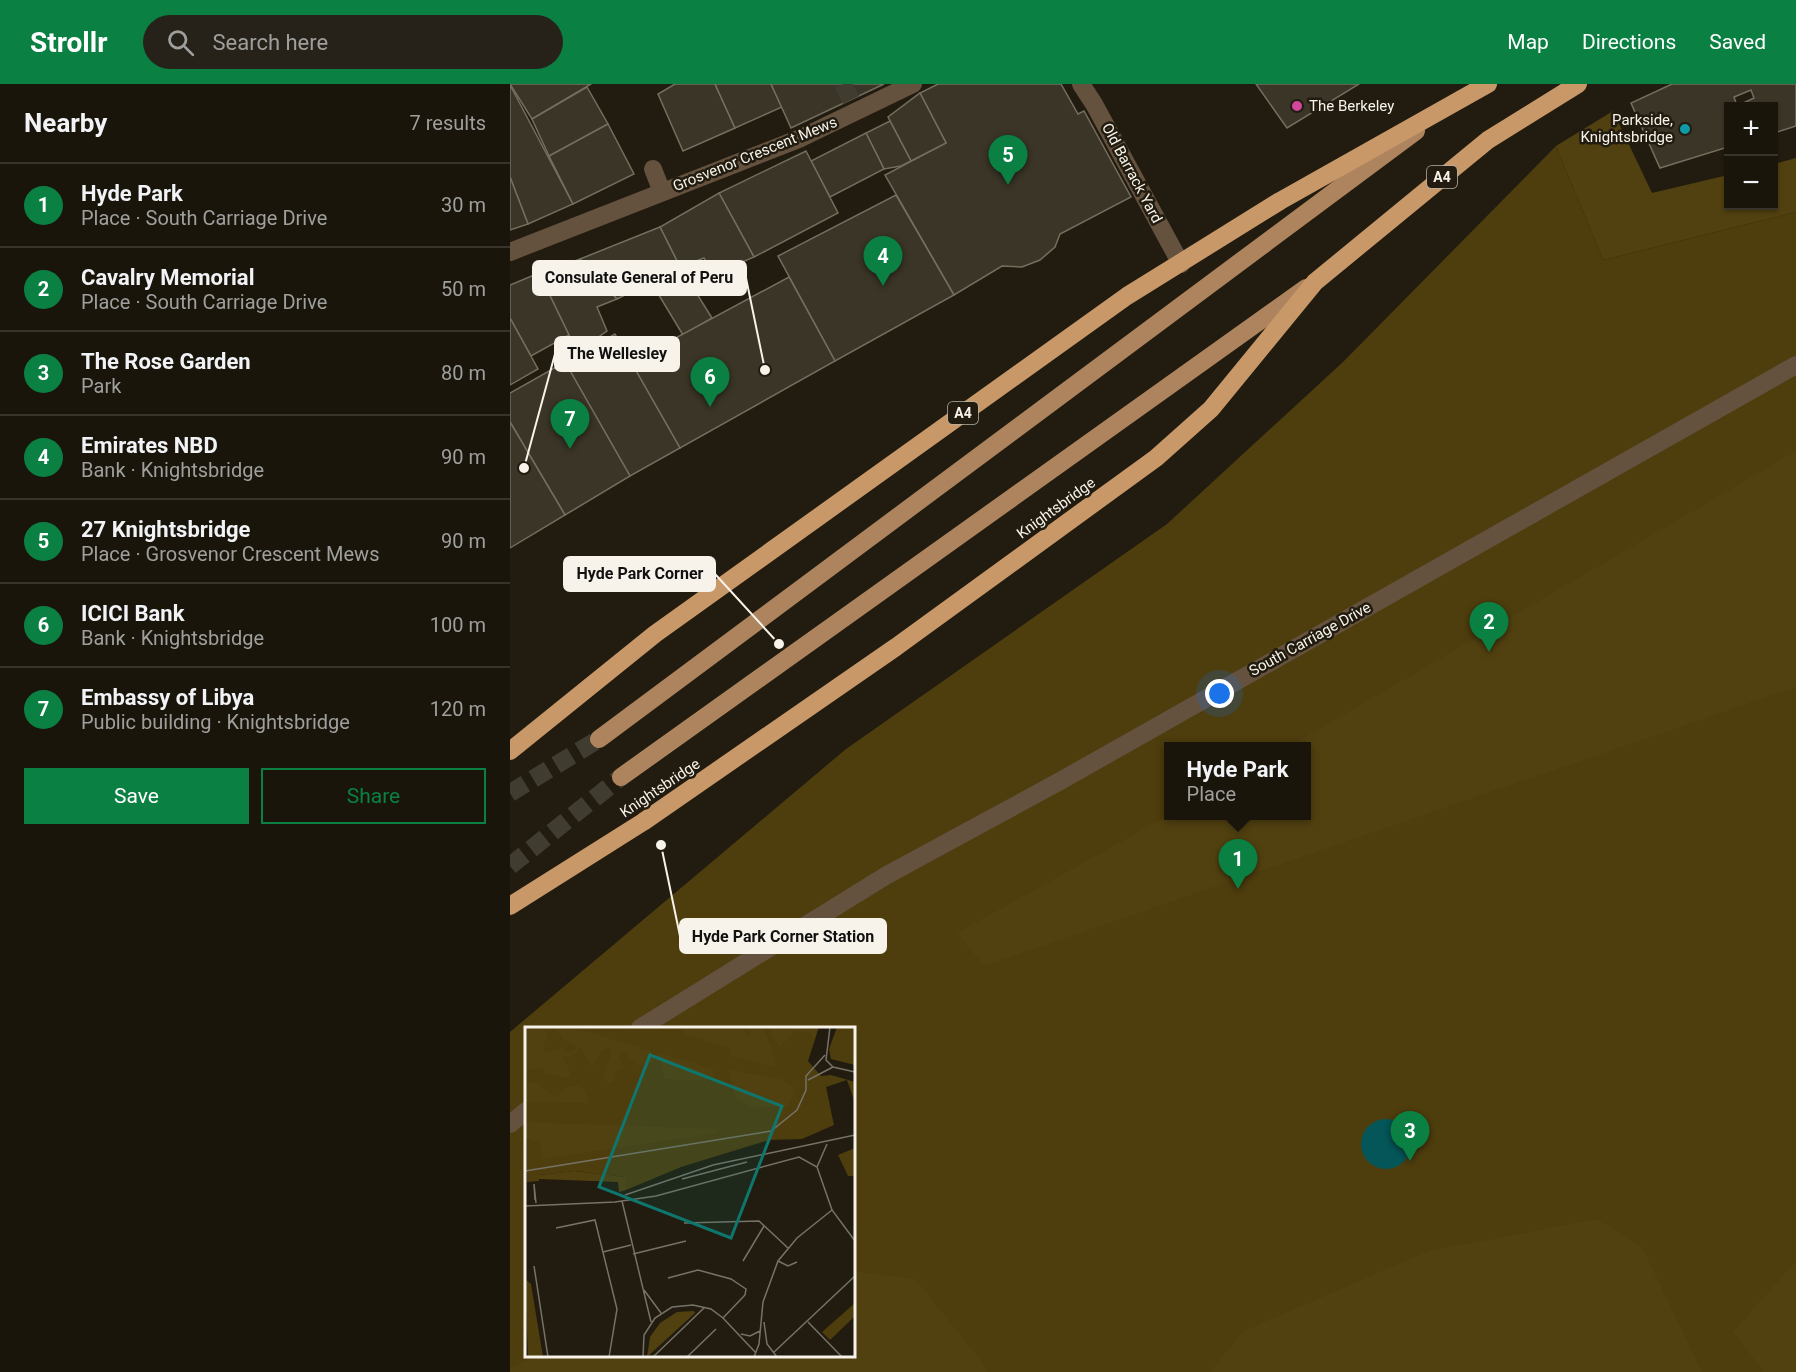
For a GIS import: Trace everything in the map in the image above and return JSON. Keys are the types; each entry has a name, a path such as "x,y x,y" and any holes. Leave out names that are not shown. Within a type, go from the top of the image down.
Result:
{"highway":[{"name":"A4","path":"510,751 656,634 1126,296 1280,201 1488,84"},
{"name":"Knightsbridge","path":"510,906 634,828 896,647 1156,458 1210,409 1315,282 1488,140 1578,84"}],"main road":[{"name":"A4","path":"599,739 1440,113"},
{"name":"A4","path":"621,777 1315,282"}],"street":[{"name":"Grosvenor Crescent Mews","path":"510,252 801,138 854,105 913,84"},
{"name":"Old Barrack Yard","path":"1081,84 1181,264"},
{"name":"Grosvenor Crescent Mews","path":"653,169 662,192"},
{"name":"South Carriage Drive","path":"643,1027 887,876 1796,365"},
{"path":"510,1124 525,1112"}],"shaded area":[{"path":"1613,111 1652,193 1724,176 1724,210 1778,210 1778,163 1796,158 1796,212 1603,260 1556,146"},
{"path":"1556,146 1603,260 1796,212 1796,1372 510,1372 510,1032 846,749 1167,524 1344,361"},
{"path":"1796,451 1796,687 984,966 957,933 1164,818 1164,820 1311,820 1311,742 1297,742"},
{"path":"1597,1219 1642,1247 1702,1372 1210,1372 1243,1331 1429,1251"},
{"path":"1796,1261 1796,1372 1764,1372 1733,1332"},
{"path":"855,1271 915,1279 981,1360 987,1372 510,1372 510,1368 537,1357 855,1357"}],"water":[{"path":"1386,1119 1404,1126 1411,1144 1404,1162 1386,1169 1368,1162 1361,1144 1368,1126"}],"building":[{"path":"510,84 591,84 532,119"},
{"path":"675,84 715,84 735,128 683,151 658,94"},
{"path":"715,84 771,84 782,107 735,128"},
{"path":"771,84 884,84 791,128"},
{"path":"938,84 1061,84 1078,114 1084,111 1131,197 1060,234 1055,247 1040,260 1022,267 1002,266 954,295 885,175 946,143 920,93"},
{"name":"The Berkeley","path":"1256,84 1359,84 1287,128"},
{"name":"Parkside, Knightsbridge","path":"1672,84 1796,84 1796,126 1778,132 1778,102 1746,102 1754,98 1751,90 1734,97 1736,102 1724,102 1724,148 1660,168 1631,103"},
{"path":"510,85 573,204 528,224 510,177"},
{"path":"587,87 608,124 549,156 532,119"},
{"path":"920,93 946,143 911,161 888,117"},
{"path":"890,121 911,161 901,166 884,169 866,133"},
{"path":"608,124 634,174 573,204 549,156"},
{"path":"866,133 884,169 830,197 811,161"},
{"path":"806,151 838,213 754,257 719,193"},
{"path":"510,177 528,224 510,230"},
{"path":"719,193 754,257 713,275 704,258 680,267 660,227"},
{"path":"896,195 954,295 835,361 778,256"},
{"path":"660,227 680,267 712,318 683,335 651,282 617,299 580,259"},
{"path":"580,259 617,299 597,307 607,331 577,352 539,273"},
{"path":"539,273 569,335 531,356 510,318 510,285"},
{"path":"789,277 835,361 680,448 631,362"},
{"path":"510,318 538,369 510,385"},
{"path":"615,334 680,448 630,476 565,362"},
{"path":"565,362 630,476 565,515 510,422 510,393"},
{"path":"510,422 565,515 510,548"}],"tunnel":[{"path":"843,84 851,100"},
{"path":"510,793 599,739"},
{"path":"510,866 621,777"}],"place":[{"name":"The Berkeley","path":"1297,106"},
{"name":"Parkside, Knightsbridge","path":"1685,129"},
{"name":"27 Knightsbridge","path":"1008,185"},
{"name":"Emirates NBD","path":"883,286"},
{"name":"Consulate General of Peru","path":"765,370"},
{"name":"ICICI Bank","path":"710,407"},
{"name":"Embassy of Libya","path":"570,449"},
{"name":"The Wellesley","path":"524,468"},
{"name":"Hyde Park Corner","path":"779,644"},
{"name":"Cavalry Memorial","path":"1489,652"},
{"name":"Hyde Park Corner Station","path":"661,845"},
{"name":"Hyde Park","path":"1238,889"},
{"name":"The Rose Garden","path":"1410,1161"}]}
